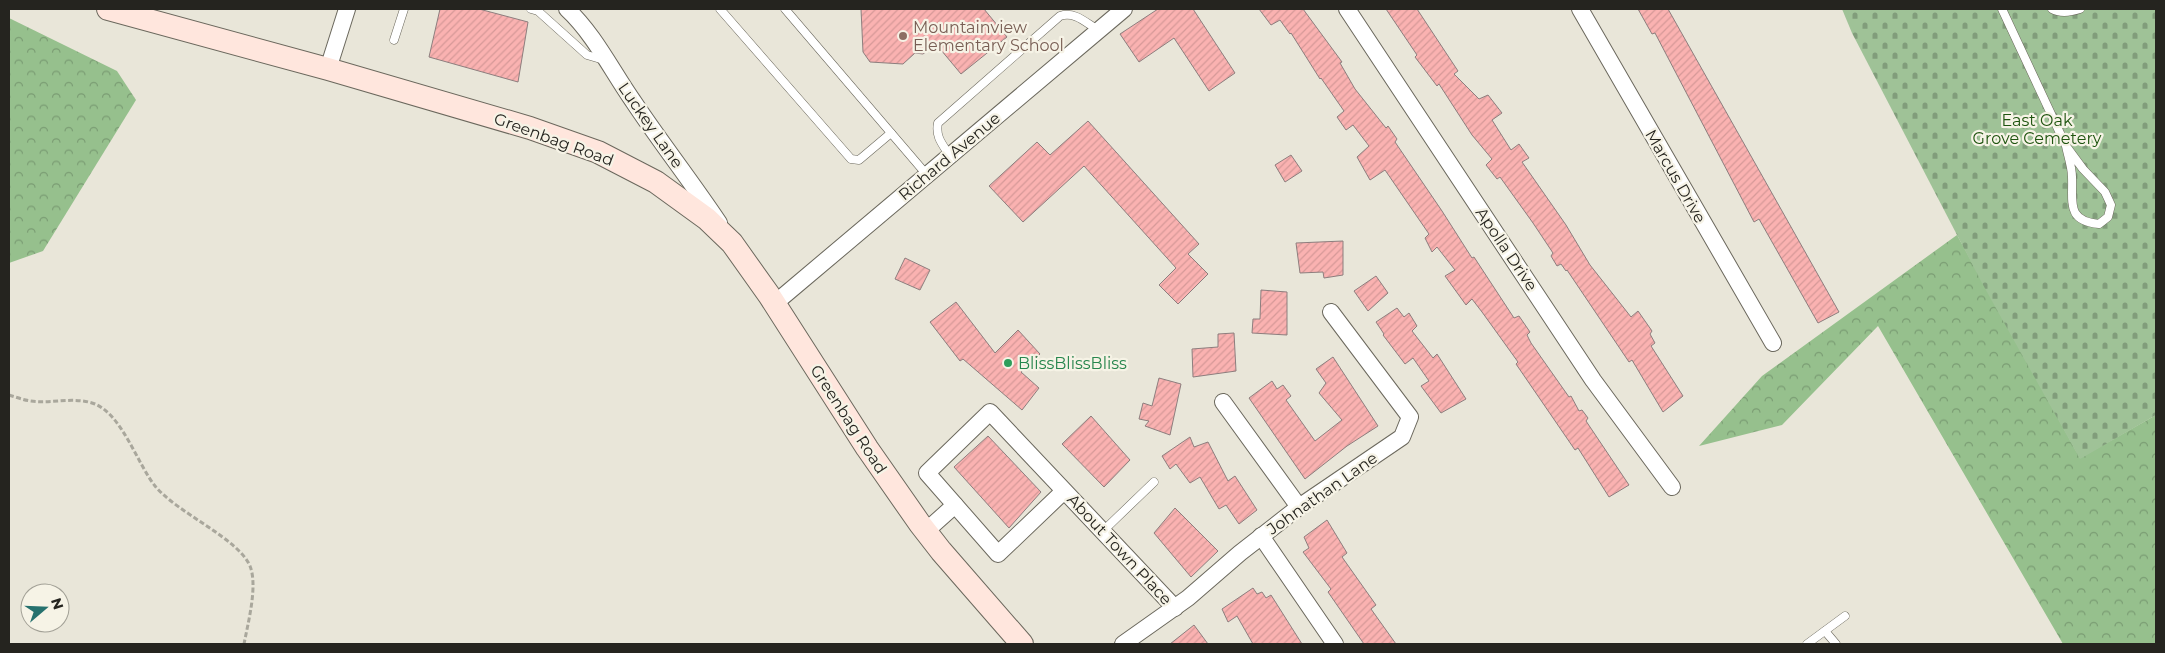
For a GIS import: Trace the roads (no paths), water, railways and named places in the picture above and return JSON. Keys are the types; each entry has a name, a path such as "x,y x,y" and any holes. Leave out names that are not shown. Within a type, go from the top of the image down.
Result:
{"main road":[{"name":"Greenbag Road","path":"108,9 328,69 530,128 598,152 656,182 707,219 732,243 774,304 867,448 926,531 1022,644"}],"street":[{"path":"328,69 347,9"},
{"name":"Luckey Lane","path":"566,9 606,61 732,243"},
{"name":"Apolla Drive","path":"1347,9 1593,380 1672,487"},
{"name":"Marcus Drive","path":"1580,9 1773,344"},
{"name":"Richard Avenue","path":"774,304 1098,30 1119,10"},
{"name":"Johnathan Lane","path":"1123,644 1145,638 1175,608 1261,536 1299,507 1402,437 1410,417 1331,312"},
{"path":"1223,402 1299,507"},
{"name":"About Town Place","path":"1064,491 998,554 927,473 990,412 1175,608"},
{"path":"926,531 955,505"},
{"path":"1261,536 1335,644"}],"lane":[{"path":"394,40 404,9"},
{"path":"531,9 538,11 587,55 606,61"},
{"path":"720,9 851,160 859,160 891,133"},
{"path":"785,9 927,175"},
{"path":"2002,9 2066,146 2072,177 2070,194 2073,208 2078,217 2086,223 2099,224 2108,217 2111,205 2105,192 2066,146"},
{"path":"2052,9 2072,12 2080,9"},
{"path":"950,156 938,138 936,131 938,123 1060,16 1067,14 1076,16 1098,30"},
{"path":"1103,532 1154,482"},
{"path":"1807,644 1845,616"},
{"path":"1825,632 1836,644"}],"place":[{"name":"Mountainview Elementary School","path":"903,36"},
{"name":"BlissBlissBliss","path":"1008,363"}],"park label":[{"name":"East Oak Grove Cemetery","path":"2037,129"}]}
